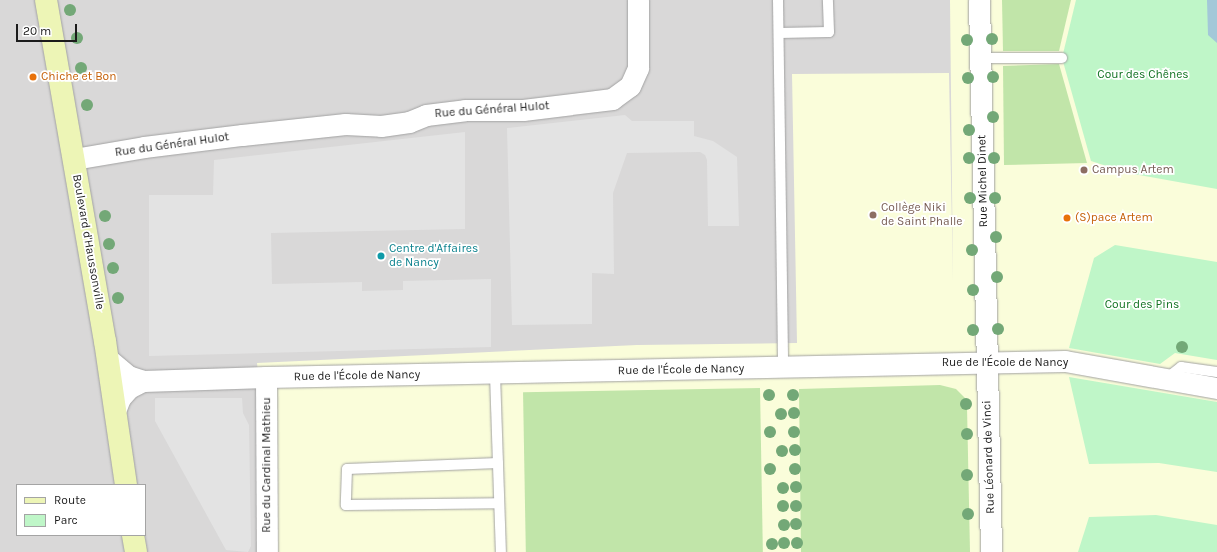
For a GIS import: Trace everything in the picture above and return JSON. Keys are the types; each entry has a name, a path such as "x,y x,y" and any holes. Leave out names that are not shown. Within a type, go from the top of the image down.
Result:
{"street":[{"name":"Boulevard d'Haussonville","path":"46,0 108,359 126,484"},
{"name":"Rue du Général Hulot","path":"74,159 144,147 242,135 345,124 381,126 409,122 426,115 465,110 523,110 612,99 630,86 638,68 638,0"},
{"name":"Rue Michel Dinet","path":"979,0 986,362"},
{"name":"Rue de l'École de Nancy","path":"108,359 128,376 143,381 266,377 495,374 1065,361 1217,388"},
{"name":"Rue Léonard de Vinci","path":"986,362 991,552"},
{"name":"Rue du Cardinal Mathieu","path":"266,377 267,552"},
{"name":"Rue de l'École de Nancy","path":"115,411 120,398 129,388 143,381"},
{"path":"133,536 136,552"}],"lane":[{"path":"778,0 783,368"},
{"path":"778,33 829,32 828,0"},
{"path":"981,58 1062,58"},
{"path":"1167,378 1181,367 1217,372"},
{"path":"495,374 501,552"},
{"path":"498,463 347,469 346,505 499,503"}],"shaded area":[{"path":"0,0 1217,0 1217,552 0,552"},
{"name":"Campus Artem","path":"950,0 1217,0 1217,552 277,552 257,363 637,345 797,343 792,74 949,73 953,282"},
{"path":"625,115 632,121 694,121 694,136 713,141 737,157 739,226 708,226 707,160 705,155 700,152 627,153 613,193 614,274 592,273 592,324 512,325 507,128"},
{"path":"465,132 465,229 271,233 272,284 362,282 362,291 403,290 403,281 491,279 491,347 149,356 149,195 213,195 214,160"},
{"path":"155,398 242,398 243,413 249,425 251,546 248,552 226,550 155,421"}],"green space":[{"path":"1002,0 1071,0 1059,51 1003,51"},
{"name":"Cour des Chênes","path":"1076,0 1217,0 1217,189 1128,173 1091,161 1062,58"},
{"path":"1059,64 1087,163 1004,165 1003,66"},
{"name":"Cour des Pins","path":"1115,245 1217,262 1217,360 1175,353 1160,364 1069,348 1094,258"},
{"path":"1069,377 1217,402 1217,472 1159,463 1089,464"},
{"path":"940,385 956,389 965,398 967,407 970,552 801,552 799,389"},
{"path":"760,388 763,552 526,552 523,392"},
{"path":"1156,515 1217,525 1217,552 1078,552 1089,517"}],"water":[{"path":"1207,0 1217,0 1217,43 1208,35"}],"place":[{"name":"Chiche et Bon","path":"33,77"},
{"name":"Campus Artem","path":"1084,170"},
{"name":"Collège Niki de Saint Phalle","path":"873,215"},
{"name":"(S)pace Artem","path":"1067,218"},
{"name":"Centre d'Affaires de Nancy","path":"381,256"}]}
